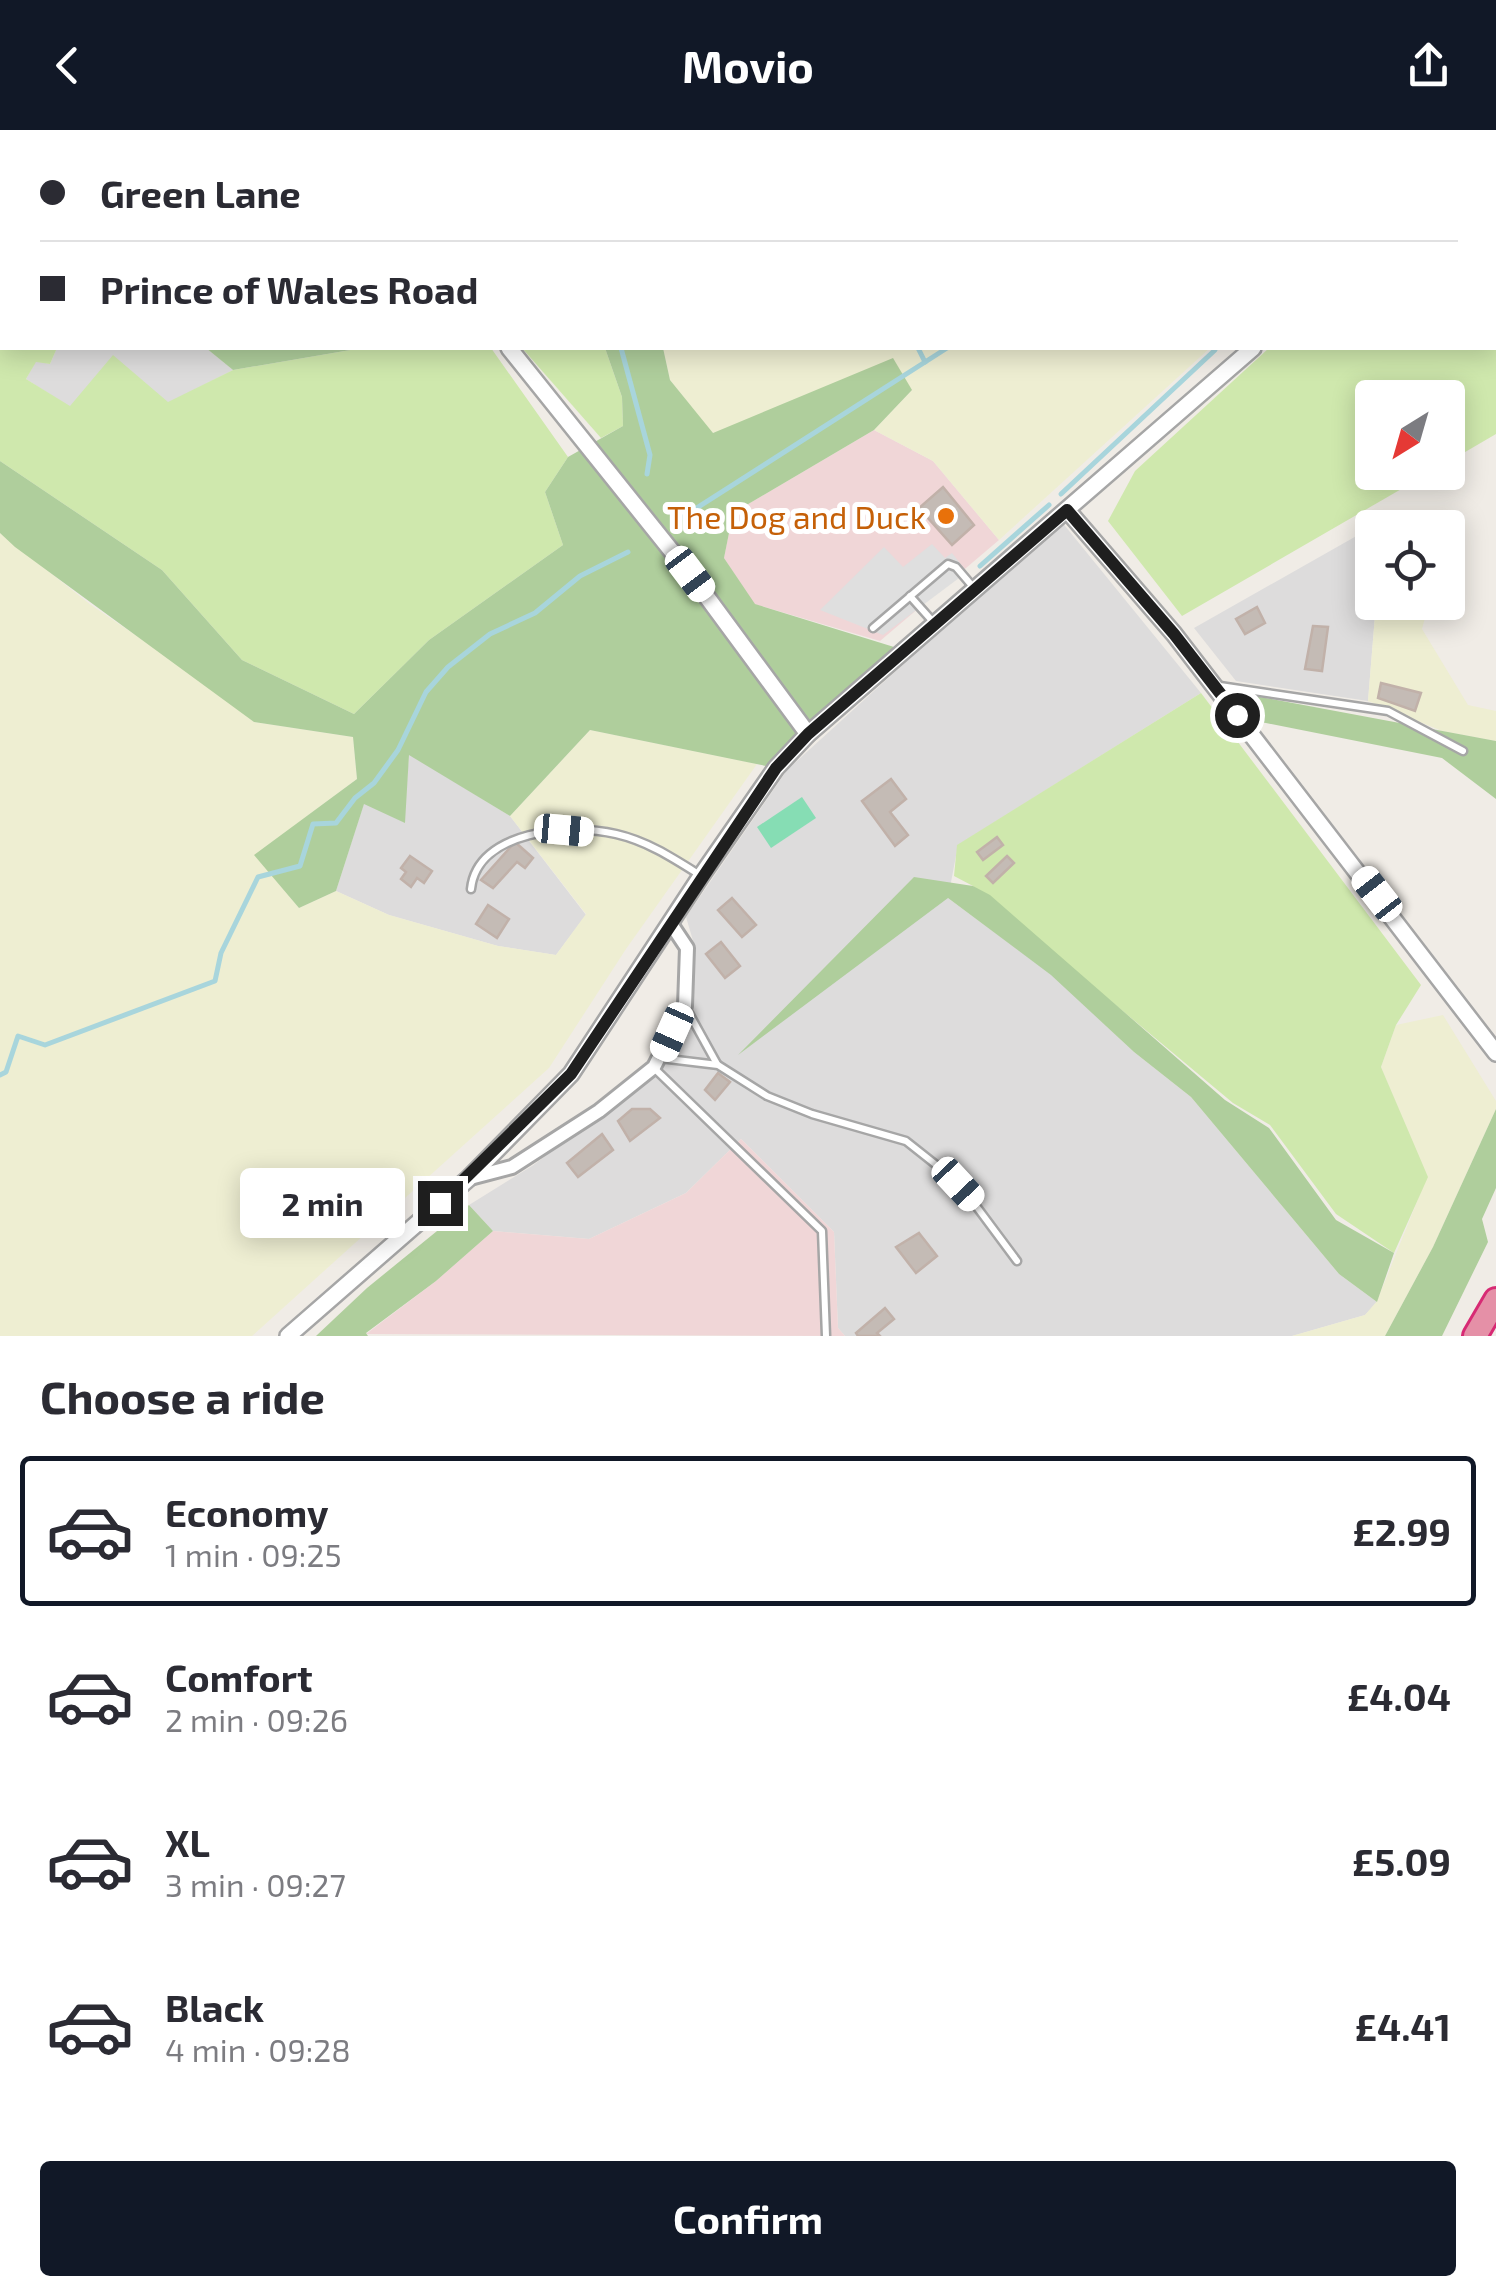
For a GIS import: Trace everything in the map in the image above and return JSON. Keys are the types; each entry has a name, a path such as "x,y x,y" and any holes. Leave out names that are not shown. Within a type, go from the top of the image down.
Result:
{"highway":[{"path":"1476,1336 1496,1300"}],"street":[{"path":"511,350 690,574 808,734"},
{"path":"288,1336 468,1179 571,1074 776,768 808,734 1251,350"},
{"path":"1067,510 1214,685 1496,1053"},
{"path":"468,1179 512,1167 599,1111 656,1063 685,1006 687,948 671,924"}],"lane":[{"path":"873,628 948,564 956,567 975,589"},
{"path":"910,596 936,625"},
{"path":"1214,685 1388,711 1464,751"},
{"path":"471,889 479,864 515,837 564,830 619,834 648,844 701,876"},
{"path":"685,1006 718,1066"},
{"path":"656,1063 718,1066 767,1096 812,1114 906,1141 941,1166 966,1192 1017,1261"},
{"path":"656,1063 822,1231 826,1336"}],"shaded area":[{"path":"56,350 208,350 233,370 168,403 70,407 26,379 36,361 50,364"},
{"path":"874,430 933,461 999,540 880,641 754,604 724,558 733,513"},
{"path":"1061,521 1201,693 958,845 948,898 1052,975 1134,1052 1191,1097 1339,1274 1377,1302 1365,1315 1292,1336 845,1336 838,1328 834,1232 741,1139 686,1193 589,1239 493,1231 469,1205 532,1166 651,1077 693,1020 694,944 686,917 787,770"},
{"path":"1355,537 1355,620 1375,620 1368,701 1236,681 1194,628"},
{"path":"932,544 945,558 952,553 967,572 883,635 820,610 884,547 903,567"},
{"path":"409,754 510,816 586,915 556,955 498,946 389,915 336,891 364,803 404,822"},
{"path":"741,1139 834,1232 838,1328 845,1336 366,1334 493,1231 589,1239 686,1193"}],"green space":[{"path":"0,350 56,350 50,364 36,362 26,379 70,406 113,355 168,402 233,370 350,350 492,350 568,457 545,492 563,545 429,640 354,714 242,660 162,570 0,461"},
{"path":"208,350 350,350 233,370"},
{"path":"524,350 606,350 622,397 623,426 601,438"},
{"path":"606,350 663,350 670,380 713,433 893,358 912,390 874,430 733,513 724,558 755,604 907,651 776,768 590,730 510,816 409,755 405,823 364,804 336,891 299,908 254,855 357,779 353,737 254,722 0,533 0,461 162,570 242,660 354,714 429,640 563,545 545,492 568,457 623,426 622,397"},
{"path":"663,350 1208,350 999,540 933,461 874,430 912,390 712,433 670,380"},
{"path":"1267,350 1496,350 1496,434 1465,452 1465,380 1355,380 1355,490 1400,490 1365,510 1355,510 1355,516 1182,616 1108,521 1135,471"},
{"path":"0,533 91,605 203,681 254,722 353,737 357,779 255,855 299,908 336,891 389,915 498,946 556,955 586,914 510,816 590,730 757,764 626,949 549,1068 252,1336 0,1336"},
{"path":"1375,620 1424,620 1422,629 1468,705 1496,711 1496,741 1442,731 1368,701"},
{"path":"1201,693 1421,985 1396,1025 1381,1067 1428,1177 1394,1253 1336,1214 1270,1125 1233,1103 973,886 954,876 957,845"},
{"path":"1255,696 1496,741 1496,799 1442,758 1261,722"},
{"path":"802,797 816,818 771,848 757,827"},
{"path":"914,877 973,886 990,895 1225,1100 1269,1128 1336,1220 1394,1253 1377,1302 1339,1274 1191,1097 1134,1052 1051,975 948,898 738,1055"},
{"path":"1443,1015 1496,1101 1496,1109 1433,1247 1385,1336 1292,1336 1365,1315 1377,1301 1427,1177 1381,1067 1396,1025"},
{"path":"1496,1109 1496,1188 1482,1219 1488,1242 1442,1336 1385,1336 1433,1247"},
{"path":"469,1205 493,1231 436,1281 366,1333 368,1336 316,1336 367,1288"}],"building":[{"name":"The Dog and Duck","path":"943,487 974,525 952,545 919,508"},
{"path":"1257,607 1265,623 1245,634 1236,619"},
{"path":"1313,626 1328,627 1322,671 1305,669"},
{"path":"1381,683 1421,693 1415,711 1378,698"},
{"path":"891,779 906,799 890,812 908,835 895,846 862,801"},
{"path":"997,837 1003,845 983,860 977,852"},
{"path":"515,842 533,858 525,868 517,862 493,888 481,880"},
{"path":"410,856 432,871 424,883 417,878 411,887 401,879 406,872 401,868"},
{"path":"1007,856 1014,863 993,883 986,876"},
{"path":"732,898 756,925 742,937 718,910"},
{"path":"488,905 509,919 497,938 476,924"},
{"path":"721,942 740,966 725,978 706,954"},
{"path":"718,1073 730,1082 715,1100 705,1090"},
{"path":"632,1109 650,1109 660,1118 630,1141 618,1121"},
{"path":"602,1134 613,1150 578,1177 567,1163"},
{"path":"919,1233 937,1256 916,1273 896,1247"},
{"path":"885,1308 894,1319 877,1333 880,1336 858,1336 856,1333"}],"waterway":[{"path":"622,350 650,455 647,474"},
{"path":"919,350 925,362"},
{"path":"681,518 944,350"},
{"path":"1061,494 1215,350"},
{"path":"980,566 1049,505"},
{"path":"0,1075 6,1072 18,1036 45,1045 215,981 221,953 258,877 300,866 313,824 336,823 355,798 374,783 398,750 426,692 448,667 490,634 535,613 580,576 628,552"}],"place":[{"name":"The Dog and Duck","path":"946,516"}],"route":[{"path":"440,1203 571,1074 776,768 808,734 1067,510 1174,634 1237,715"}]}
